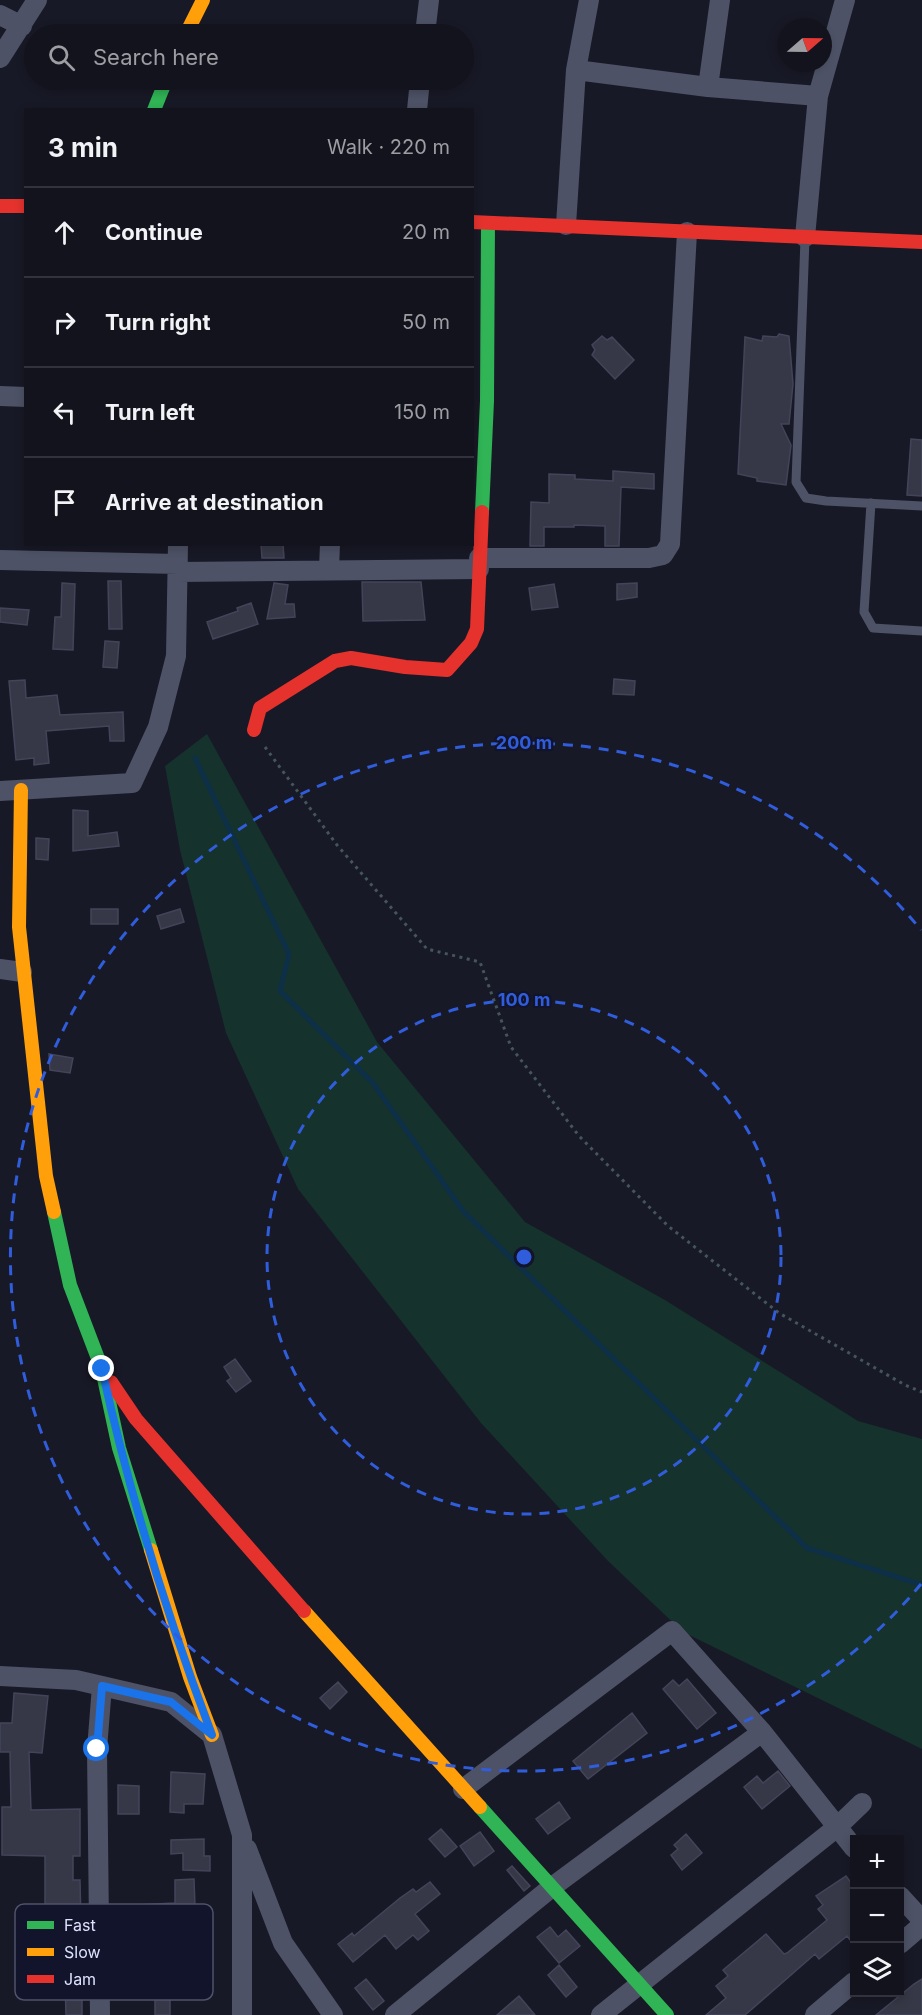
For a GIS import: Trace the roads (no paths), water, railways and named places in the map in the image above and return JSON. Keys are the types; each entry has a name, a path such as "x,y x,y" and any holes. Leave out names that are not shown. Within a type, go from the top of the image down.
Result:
{"street":[{"path":"0,58 37,0"},
{"path":"191,24 203,0"},
{"path":"425,24 429,0"},
{"path":"566,225 576,70 590,0"},
{"path":"708,87 720,0"},
{"path":"805,237 818,96 845,0"},
{"path":"0,15 22,26"},
{"path":"576,70 708,87 818,96"},
{"path":"155,108 162,90"},
{"path":"417,108 419,90"},
{"path":"0,206 24,206"},
{"path":"474,222 922,242"},
{"path":"254,730 260,708 335,661 351,658 405,667 447,670 453,660 469,650 474,640 477,629 487,401 488,223"},
{"path":"0,560 178,560 329,568 650,558 663,555 670,544 687,232"},
{"path":"0,396 24,397"},
{"path":"329,568 330,546"},
{"path":"0,791 132,783 158,727 176,656 178,560"},
{"path":"21,790 19,927 22,972 46,1176 70,1285 102,1369 119,1448 242,1835 283,1943 333,2015"},
{"path":"0,969 22,972"},
{"path":"102,1369 136,1419 463,1789 667,2015"},
{"path":"463,1789 672,1631 762,1732 850,1843"},
{"path":"0,1676 76,1680 171,1702 212,1735"},
{"path":"99,1904 97,1749 102,1686"},
{"path":"395,2015 552,1887 762,1732"},
{"path":"601,2015 836,1828 862,1803"},
{"path":"242,1835 242,2015"},
{"path":"904,1900 922,1920"},
{"path":"901,1943 922,1924"},
{"path":"815,2015 850,1986"},
{"path":"100,2000 100,2015"}],"lane":[{"path":"805,237 796,482 806,498 922,506"},
{"path":"871,504 864,612 873,628 922,631 922,625"}],"waterway":[{"path":"195,758 289,954 280,991 373,1083 463,1211 807,1548 922,1585"}]}
